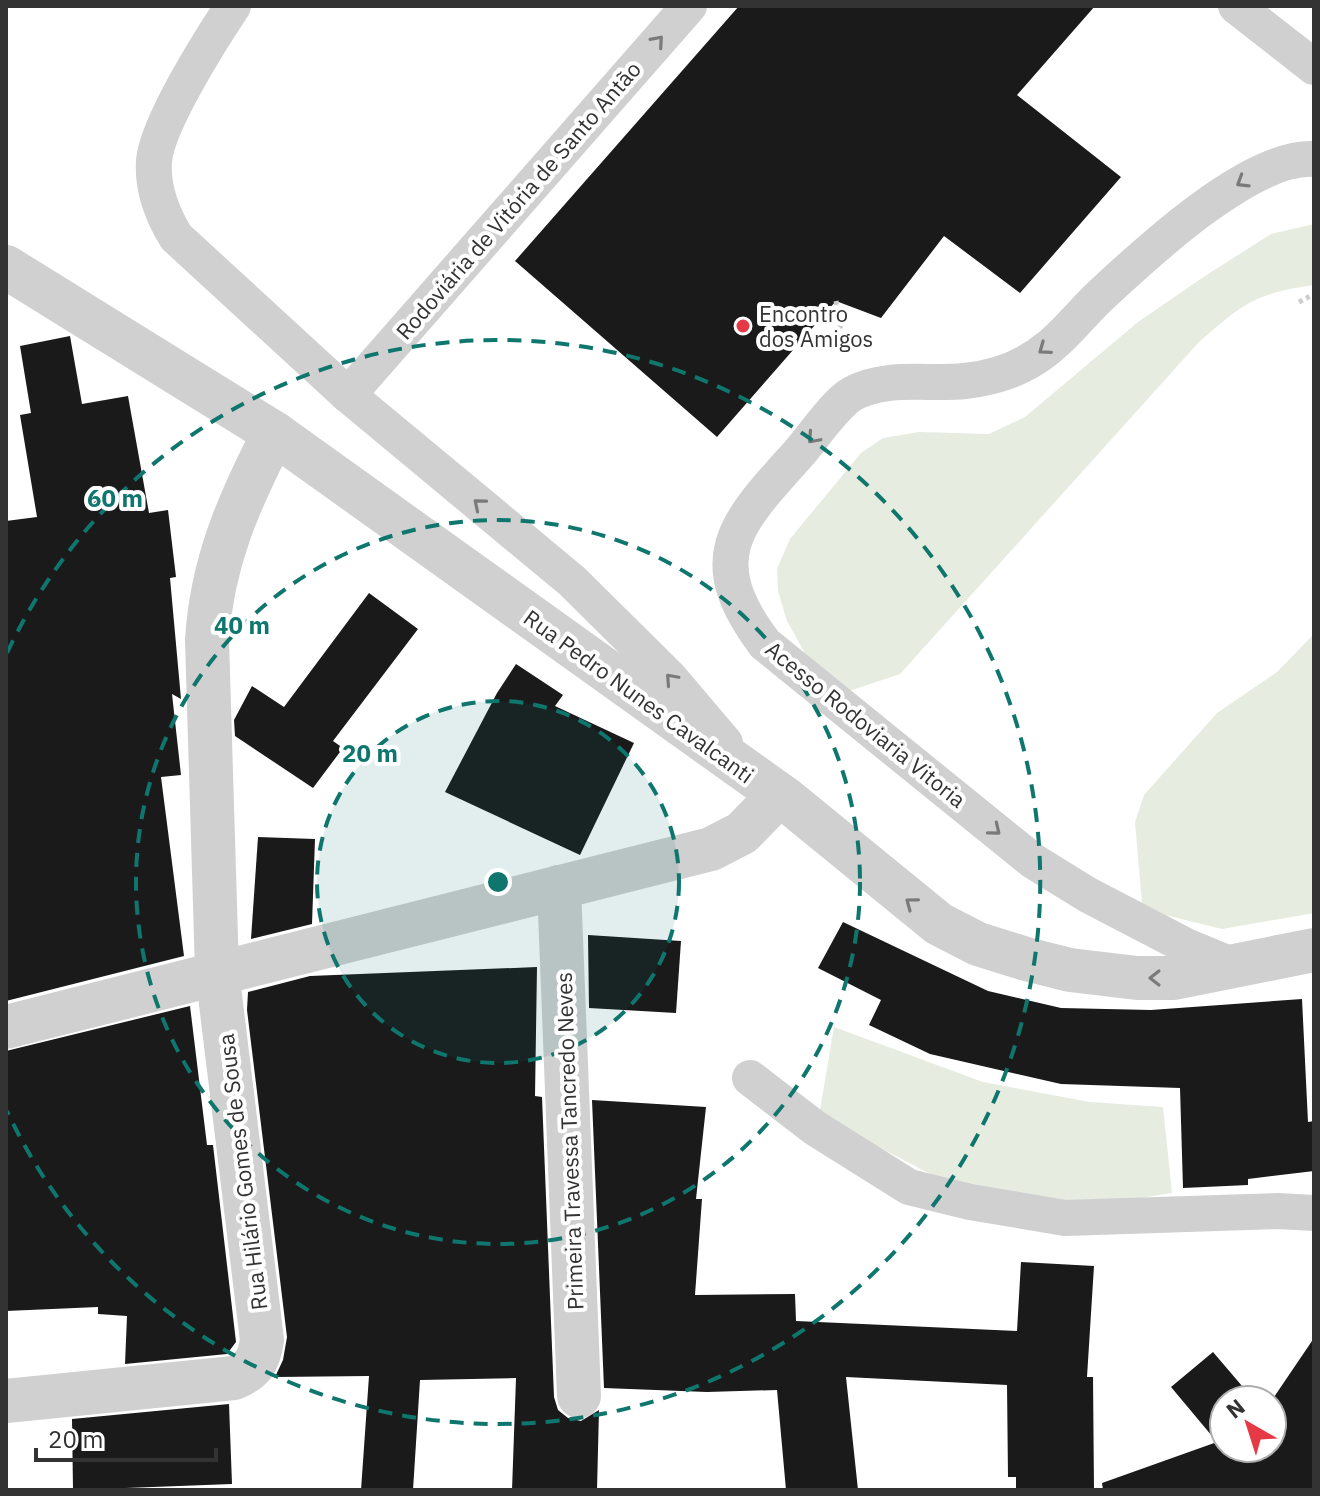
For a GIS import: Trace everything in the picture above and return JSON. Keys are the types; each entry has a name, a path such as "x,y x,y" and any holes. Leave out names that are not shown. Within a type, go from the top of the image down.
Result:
{"street":[{"name":"Rua Pedro Nunes Cavalcanti","path":"6,267 274,433 768,788 939,924 978,944 1070,970 1137,978 1174,978 1314,950"},
{"name":"Rua Hilário Gomes de Sousa","path":"6,1401 234,1378 250,1371 260,1356 262,1340 217,971 207,640 209,603 230,521 274,433"},
{"path":"6,1027 217,971 711,849 742,833 768,788"},
{"name":"Primeira Travessa Tancredo Neves","path":"559,887 579,1396"}],"lane":[{"path":"233,6 200,55 154,158 155,188 163,215 176,237 348,395 572,581 669,677 768,788"},
{"name":"Rodoviária de Vitória de Santo Antão","path":"348,395 689,6"},
{"path":"1236,6 1314,67"},
{"name":"Acesso Rodoviaria Vitoria","path":"1234,966 1141,923 1033,861 765,644 743,615 731,581 732,544 746,513 851,395 878,385 966,381 1005,374 1048,348 1101,295 1217,197 1264,168 1296,158 1314,159"},
{"path":"750,1078 815,1128 909,1187 970,1202 1065,1218 1278,1211 1314,1213"}],"path":[{"path":"1299,302 1314,294"},
{"path":"836,301 844,348"}],"shaded area":[{"path":"1314,224 1314,285 1277,292 1251,302 1199,342 900,674 849,691 807,657 787,621 778,591 777,569 790,539 861,453 883,438 919,432 989,434 1025,417 1138,322 1205,276 1271,234"},
{"path":"1314,634 1314,913 1222,929 1165,915 1142,903 1135,822 1144,795 1217,713 1277,672"},
{"path":"834,1027 983,1082 1090,1102 1163,1107 1172,1193 1090,1206 942,1180 819,1116"}],"building":[{"path":"739,6 1095,6 1017,95 1121,177 1020,293 944,236 881,318 836,301 717,437 515,261"},
{"path":"70,336 82,404 128,396 149,513 168,510 176,577 170,578 181,699 172,694 181,775 161,777 184,956 6,1001 6,521 37,517 20,415 31,413 20,346"},
{"path":"369,593 418,629 333,741 343,748 313,788 235,736 234,720 252,686 284,707"},
{"path":"516,664 563,695 555,706 634,743 580,855 445,792 497,693"},
{"path":"258,837 315,839 312,924 251,939"},
{"path":"843,922 988,991 1061,1008 1151,1010 1302,999 1308,1122 1314,1121 1314,1171 1248,1179 1248,1185 1183,1188 1180,1088 1061,1084 930,1054 869,1025 881,1000 818,968"},
{"path":"588,935 681,941 676,1013 589,1008"},
{"path":"537,967 535,1096 542,1097 554,1397 558,1410 568,1418 581,1421 599,1410 597,1490 512,1490 516,1378 420,1380 413,1490 361,1490 369,1376 275,1377 283,1360 287,1337 247,1010 248,992 310,976"},
{"path":"190,1006 207,1145 213,1145 236,1342 227,1354 125,1364 127,1316 98,1314 98,1307 6,1311 6,1051"},
{"path":"592,1100 706,1107 696,1199 702,1199 695,1295 795,1294 796,1321 1017,1331 1021,1262 1094,1266 1087,1377 1093,1377 1094,1490 1016,1490 1016,1477 1008,1477 1007,1385 846,1377 858,1490 786,1490 777,1390 707,1392 604,1388"},
{"path":"1314,1338 1314,1490 1103,1490 1102,1483 1208,1445 1208,1464 1288,1464 1288,1384 1283,1384"},
{"path":"1213,1352 1240,1384 1208,1384 1208,1431 1171,1387"},
{"path":"229,1404 232,1484 73,1490 72,1419"}],"place":[{"name":"Encontro dos Amigos","path":"743,326"}]}
